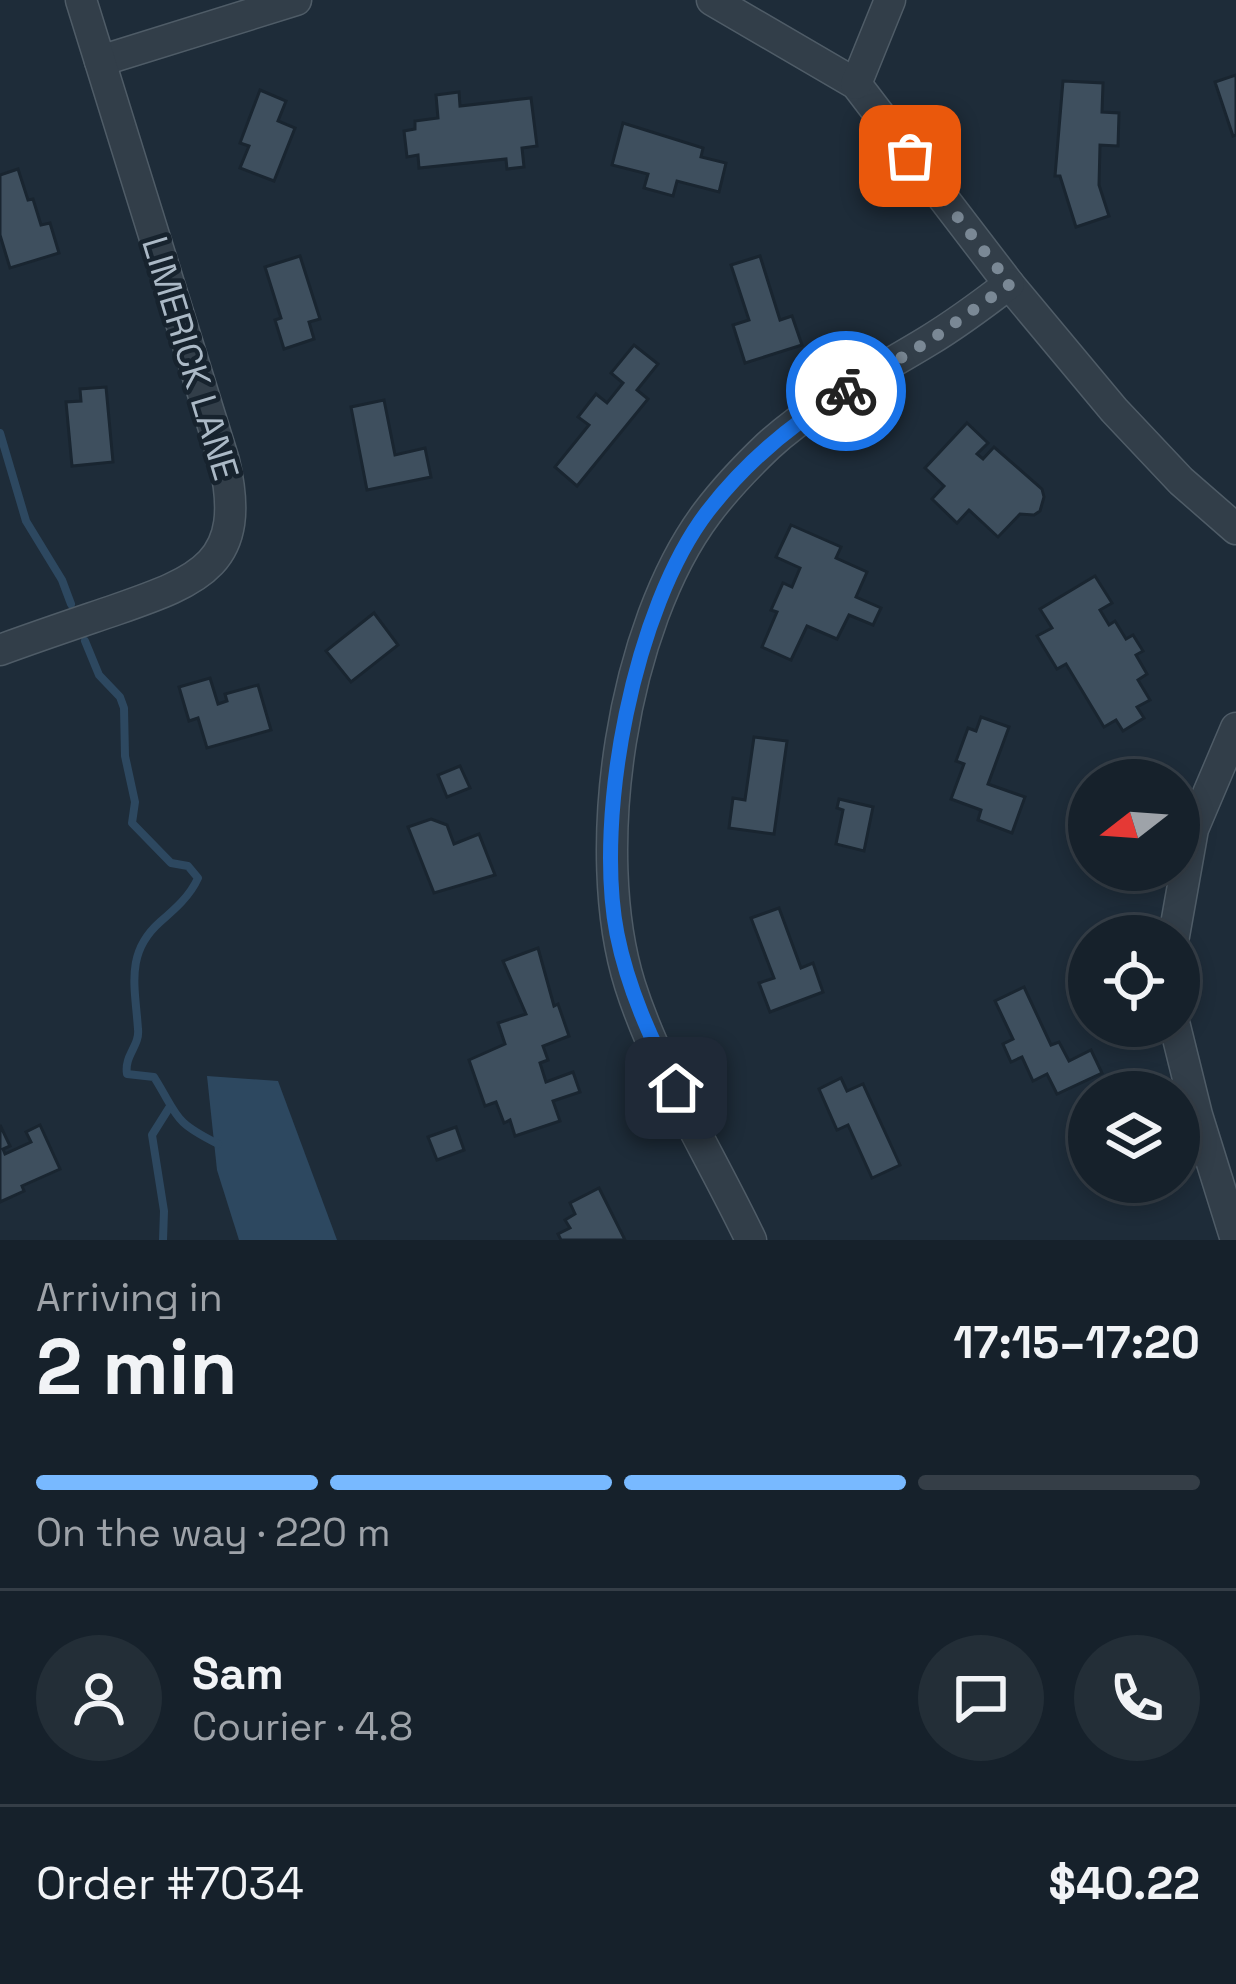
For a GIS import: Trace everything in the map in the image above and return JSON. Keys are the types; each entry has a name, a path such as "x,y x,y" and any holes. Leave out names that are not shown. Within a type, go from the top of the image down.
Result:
{"street":[{"name":"LIMERICK LANE","path":"0,650 186,584 212,562 230,523 232,496 224,461 81,0"},
{"path":"100,61 296,0"},
{"path":"712,0 856,84 1010,284 1152,451 1236,529"},
{"path":"856,84 890,0"},
{"path":"751,1240 642,1019 616,932 611,812 636,678 663,594 685,548 705,514 736,478 787,430 1010,284"},
{"path":"1178,915 1192,829 1236,728"},
{"path":"1180,1047 1236,1240"}],"water":[{"path":"207,1076 278,1081 337,1240 239,1240 217,1170"}],"building":[{"path":"1236,75 1236,135 1233,136 1215,82"},
{"path":"1063,81 1103,83 1102,112 1119,113 1118,146 1100,145 1099,185 1109,216 1076,227 1060,176 1055,176"},
{"path":"260,90 286,101 278,121 295,128 274,181 240,168 249,146 240,143"},
{"path":"459,92 460,106 531,98 537,146 522,148 524,167 507,169 506,159 419,168 418,155 407,157 404,131 415,129 415,121 438,118 436,95"},
{"path":"623,123 703,148 701,157 726,163 719,192 677,181 673,196 644,188 648,174 612,165"},
{"path":"18,169 41,225 50,223 59,253 10,268 0,235 0,175"},
{"path":"300,256 320,319 309,322 314,339 284,349 275,320 281,318 265,267"},
{"path":"760,256 780,320 792,316 802,345 745,363 733,325 749,320 731,265"},
{"path":"634,345 658,364 637,390 648,399 577,486 555,467 589,425 578,417 596,394 607,403 623,383 611,373"},
{"path":"106,387 113,462 72,466 66,402 81,401 80,389"},
{"path":"384,400 395,455 425,448 431,477 367,490 351,407"},
{"path":"967,423 988,443 977,454 983,459 994,447 1042,489 1040,511 1020,514 998,537 969,510 957,523 932,499 944,486 925,468"},
{"path":"791,525 841,547 836,558 867,572 856,597 881,608 873,625 849,615 837,639 807,626 791,660 762,647 783,583 792,587 800,568 776,557"},
{"path":"1095,576 1112,603 1100,610 1109,625 1115,621 1126,639 1133,635 1143,651 1136,655 1147,674 1138,680 1150,700 1137,707 1144,718 1123,731 1116,720 1104,727 1066,664 1057,669 1037,636 1052,628 1040,609"},
{"path":"374,613 398,645 351,682 326,651"},
{"path":"210,678 218,704 227,701 225,694 258,685 271,730 207,748 198,718 189,721 179,687"},
{"path":"981,717 1009,727 988,784 1025,797 1012,833 978,820 981,810 951,799 964,764 956,761 968,728 976,731"},
{"path":"754,737 787,741 774,834 729,828 733,798 745,800"},
{"path":"460,766 470,788 447,797 438,775"},
{"path":"839,799 873,807 864,851 836,844 843,810 837,808"},
{"path":"431,819 447,825 454,844 479,834 495,875 434,893 408,827"},
{"path":"779,908 801,968 813,963 823,992 770,1012 759,983 774,978 751,918"},
{"path":"538,948 554,1006 558,1004 569,1036 543,1046 548,1060 540,1063 546,1082 573,1072 580,1092 553,1101 560,1121 515,1136 496,1102 485,1106 469,1060 505,1044 498,1023 526,1014 503,961"},
{"path":"1024,987 1051,1045 1059,1042 1069,1061 1091,1050 1101,1071 1068,1071 1068,1089 1057,1094 1047,1074 1033,1081 1022,1057 1011,1062 1003,1044 1013,1039 995,1001"},
{"path":"841,1078 847,1091 863,1084 900,1165 872,1178 848,1125 837,1130 819,1089"},
{"path":"0,1125 10,1146 3,1149 5,1154 31,1142 26,1132 40,1125 60,1169 0,1202"},
{"path":"456,1127 464,1150 437,1160 428,1137"},
{"path":"599,1188 625,1240 561,1240 558,1234 570,1228 565,1220 575,1214 570,1203"}],"waterway":[{"path":"0,433 26,521 71,604"},
{"path":"85,641 99,675 124,708 125,756 135,802 132,823 171,863 188,866 198,878 141,946 134,984 138,1035 127,1074 154,1077 184,1123 218,1144"},
{"path":"163,1240 164,1211 152,1135 169,1108"}],"way so far":[{"path":"846,391 1010,284 910,156"}],"route":[{"path":"676,1088 642,1019 616,932 611,812 627,717 663,594 705,514 787,430 846,391"}]}
